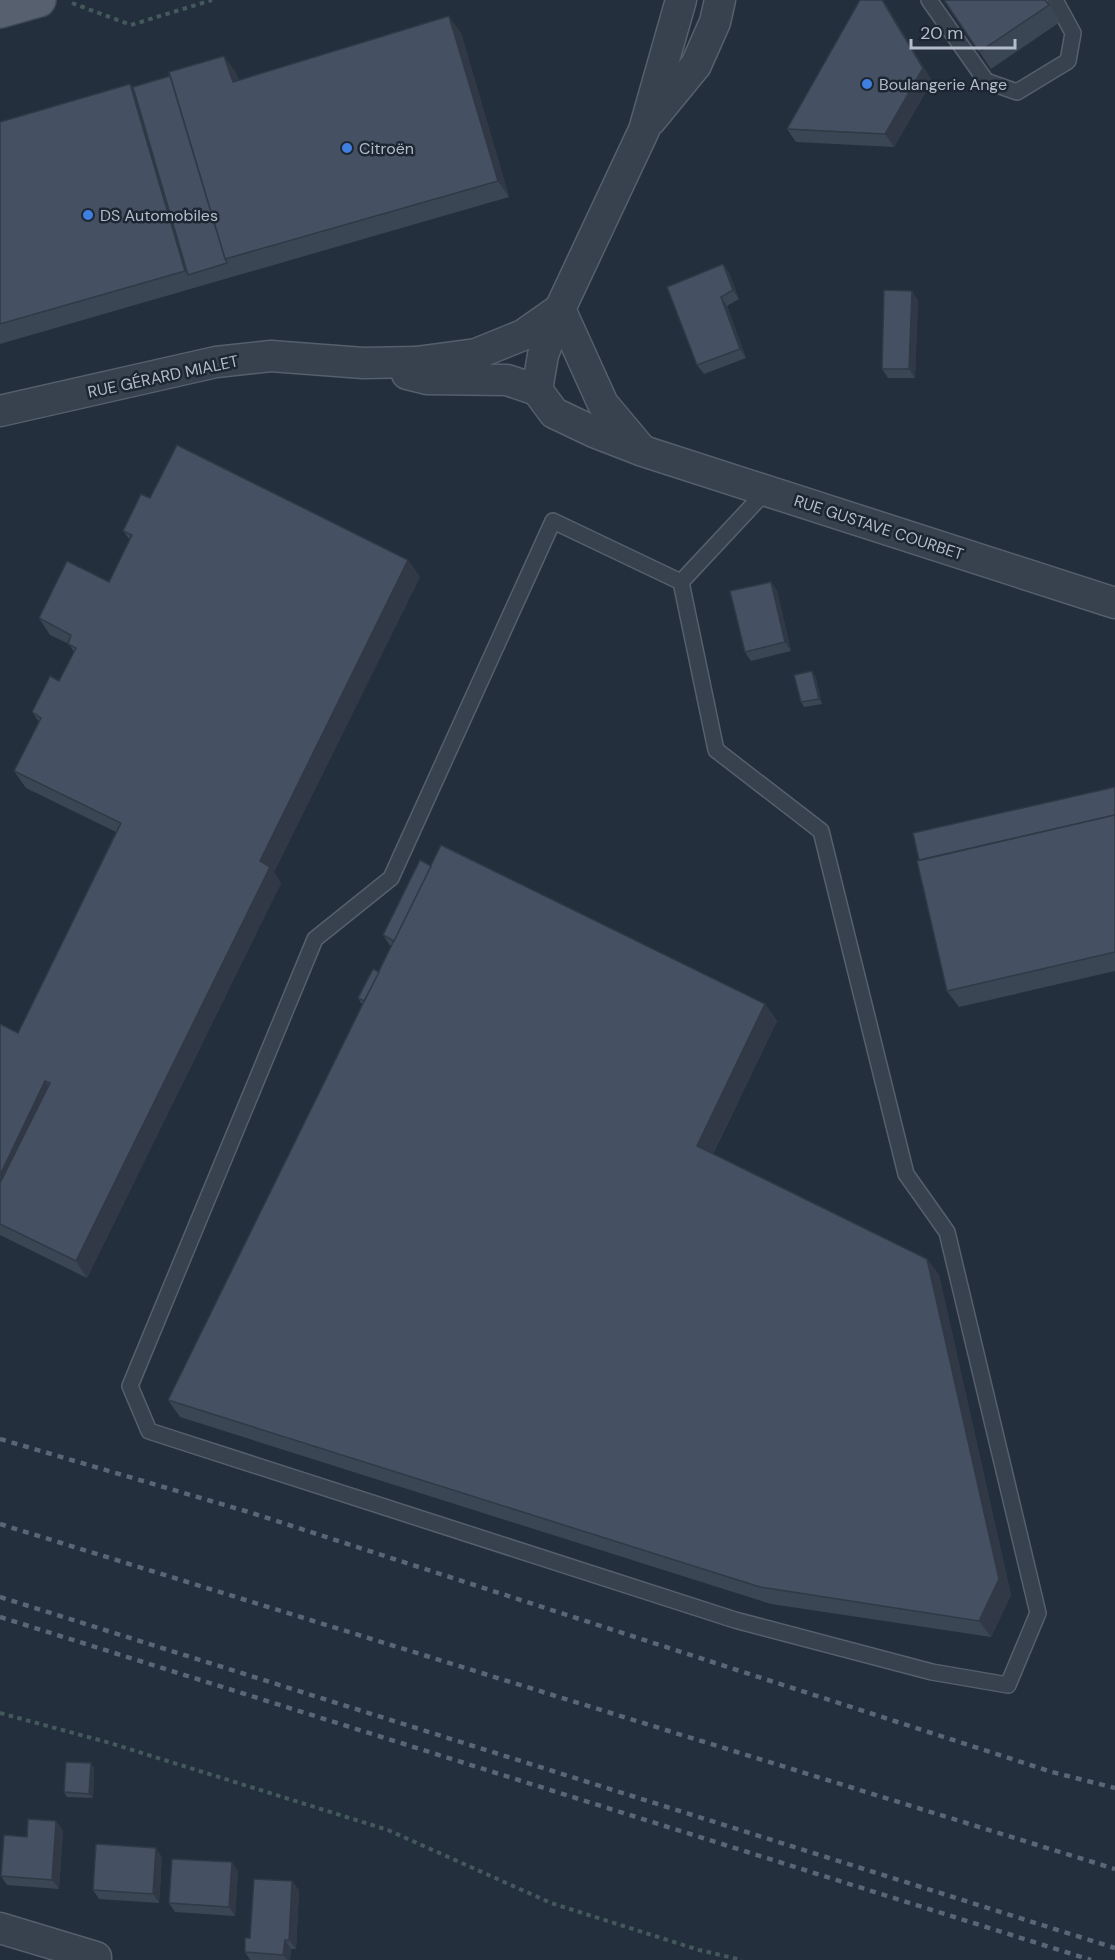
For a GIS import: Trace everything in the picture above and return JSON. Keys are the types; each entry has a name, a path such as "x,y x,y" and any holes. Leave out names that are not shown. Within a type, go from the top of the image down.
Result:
{"main road":[{"path":"0,11 39,0"}],"street":[{"path":"537,390 543,355 560,309 644,130 681,0"},
{"path":"644,130 696,65 715,22 720,0"},
{"path":"560,309 603,404 643,451"},
{"name":"RUE GÉRARD MIALET","path":"0,411 216,362 271,356 363,363 416,362 476,354 523,335 560,309"},
{"name":"RUE GÉRARD MIALET","path":"363,363 428,379 507,380 537,390"},
{"name":"RUE GUSTAVE COURBET","path":"537,390 554,413 643,451 1115,603"},
{"path":"580,426 593,421 603,404"},
{"path":"0,1928 104,1959"}],"lane":[{"path":"929,0 986,81 1017,92 1068,61 1073,33 1055,0"},
{"path":"681,582 766,491"},
{"path":"553,521 681,582 716,750 821,831 906,1174 947,1232 1038,1613 1008,1685 932,1672 735,1620 149,1431 130,1386 315,939 391,878 553,521"}],"path":[{"path":"63,0 131,25 212,0"},
{"path":"0,1713 110,1743 388,1830 551,1903 742,1960"},
{"path":"706,1951 708,1960"}],"building":[{"path":"860,0 882,0 923,68 885,134 787,129"},
{"path":"944,0 1045,0 1049,5 979,52"},
{"name":"Citroën","path":"449,16 498,181 225,259 169,72 224,56 233,82"},
{"path":"170,76 227,263 188,275 133,87"},
{"name":"DS Automobiles","path":"130,84 185,271 0,324 0,122"},
{"path":"723,264 733,290 721,297 740,349 697,365 667,287"},
{"path":"884,290 912,291 909,369 882,369"},
{"path":"177,445 408,560 260,861 270,867 76,1261 0,1224 0,1183 50,1083 45,1081 0,1175 0,1024 18,1033 121,823 14,771 41,718 32,712 50,676 59,681 76,648 68,644 71,635 39,618 67,561 109,582 132,535 123,531 141,494 150,498"},
{"path":"771,582 785,642 745,652 730,591"},
{"path":"812,671 819,699 801,702 794,675"},
{"path":"1115,787 1115,815 919,860 913,833"},
{"path":"1115,815 1115,952 947,991 917,861"},
{"path":"441,845 765,1004 697,1146 927,1259 999,1579 979,1621 760,1587 168,1400"},
{"path":"420,860 431,866 394,941 383,935"},
{"path":"373,969 379,972 364,1001 358,998"},
{"path":"66,1762 91,1763 89,1794 64,1792"},
{"path":"28,1819 56,1821 52,1880 1,1876 4,1835 27,1837"},
{"path":"96,1844 156,1848 153,1894 93,1890"},
{"path":"172,1859 232,1862 229,1907 169,1903"},
{"path":"254,1879 292,1881 289,1940 285,1940 283,1955 245,1952 245,1938 250,1938"}],"railway":[{"path":"0,1439 252,1513 1052,1772 1115,1788"},
{"path":"0,1524 1115,1869"},
{"path":"0,1597 1115,1948"},
{"path":"0,1617 1091,1960"}],"place":[{"name":"Boulangerie Ange","path":"867,84"},
{"name":"Citroën","path":"347,148"},
{"name":"DS Automobiles","path":"88,215"}]}
